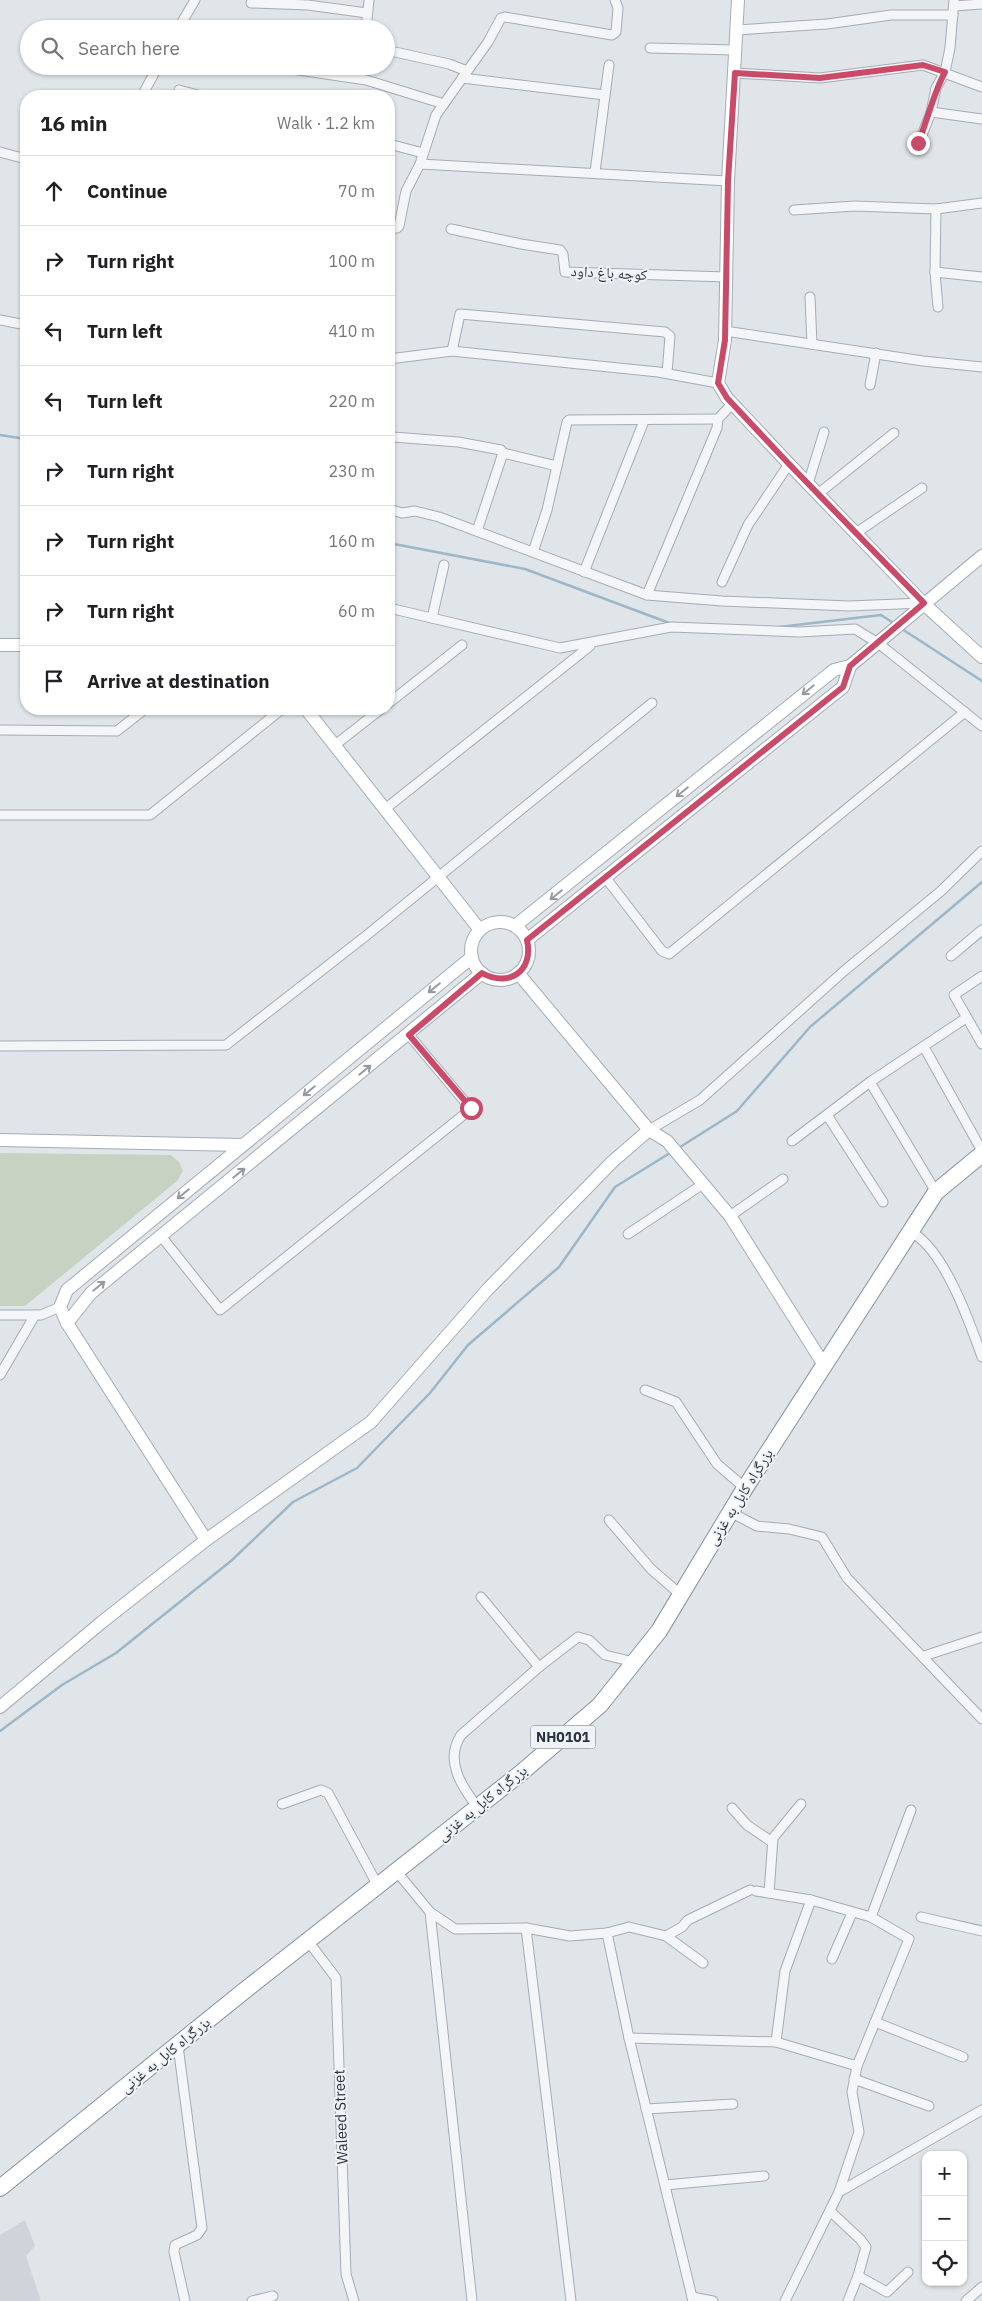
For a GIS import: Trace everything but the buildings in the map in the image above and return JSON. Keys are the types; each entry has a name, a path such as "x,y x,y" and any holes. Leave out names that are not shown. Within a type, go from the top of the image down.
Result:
{"highway":[{"name":"بزرگراه کابل به غزنی","path":"0,2188 308,1941 478,1808 600,1705 660,1631 744,1488 936,1192 982,1152"}],"street":[{"path":"183,20 195,0"},
{"path":"367,20 369,0"},
{"path":"395,228 399,226 406,191 420,164 436,115 503,17 612,35 616,32 618,8 615,0"},
{"path":"738,0 728,181 726,332 718,383 732,404 856,534 924,603 982,657"},
{"path":"251,3 308,5 368,13"},
{"path":"918,143 931,112 936,88 945,72 954,3 982,4"},
{"path":"737,30 827,24 892,15 953,15"},
{"path":"650,48 736,50"},
{"path":"395,52 449,64 465,75 519,87 605,95"},
{"path":"594,172 609,65"},
{"path":"735,73 820,78 923,65 982,87"},
{"path":"145,90 153,75"},
{"path":"332,75 366,80 444,104"},
{"path":"931,112 982,119"},
{"path":"395,146 423,153"},
{"path":"0,152 20,157"},
{"path":"420,164 594,172 728,181"},
{"path":"794,210 855,206 936,209 982,203"},
{"path":"936,209 935,272 938,307"},
{"name":"کوچه باغ داود","path":"452,228 521,244 560,250 563,254 565,272 727,277"},
{"path":"935,272 982,277"},
{"path":"810,297 812,344"},
{"path":"452,351 460,314 665,332 670,336 667,373"},
{"path":"0,320 20,324"},
{"path":"726,332 982,367"},
{"path":"395,358 452,351 667,373 718,383"},
{"path":"870,385 876,353"},
{"path":"648,595 717,428 718,420 732,404"},
{"path":"533,552 547,510 567,422 570,420 718,420"},
{"path":"584,572 644,421"},
{"path":"808,484 824,432"},
{"path":"818,494 894,433"},
{"path":"395,438 458,442 498,448 503,453 557,466"},
{"path":"477,531 503,453"},
{"path":"722,582 748,525 789,464"},
{"path":"856,534 922,488"},
{"path":"395,511 402,513 415,511 423,513 477,531 648,595 722,601 849,606 924,603"},
{"path":"515,926 834,670 850,666 982,556"},
{"path":"432,618 444,565"},
{"path":"395,609 560,648 671,627 800,632 855,629 878,643 982,726"},
{"path":"385,809 593,643"},
{"path":"0,645 20,645"},
{"path":"395,697 462,645"},
{"path":"527,940 843,687 850,666"},
{"path":"0,1046 226,1045 438,877 652,703"},
{"path":"605,877 662,951 669,954 965,712"},
{"path":"0,730 117,731 137,715"},
{"path":"0,815 150,815 275,715"},
{"path":"311,715 480,930"},
{"path":"335,745 373,715"},
{"path":"0,1707 102,1622 206,1540 371,1422 488,1289 612,1162 649,1130 700,1100 844,971 941,891 982,851"},
{"path":"498,922 515,926 527,940 528,958 518,973 500,980 482,973 472,957 474,938 480,930 498,922"},
{"path":"950,956 982,930"},
{"path":"0,1315 41,1315 60,1307 68,1290 472,957"},
{"path":"67,1323 90,1293 409,1035 482,973"},
{"path":"518,973 649,1130 666,1141 730,1216 824,1365"},
{"path":"982,976 954,995 982,1044"},
{"path":"792,1141 870,1082 966,1018"},
{"path":"161,1236 220,1310 464,1115 471,1108 409,1035"},
{"path":"924,1047 982,1152"},
{"path":"870,1082 936,1192"},
{"path":"827,1115 883,1202"},
{"path":"0,1140 242,1146"},
{"path":"730,1216 783,1179"},
{"path":"628,1234 700,1180"},
{"path":"911,1232 925,1242 950,1280 978,1336 982,1357"},
{"path":"60,1307 67,1323 206,1540"},
{"path":"0,1375 35,1315"},
{"path":"645,1390 676,1402 717,1464 744,1488"},
{"path":"730,1512 756,1526 789,1529 822,1537 847,1578 982,1718"},
{"path":"609,1520 651,1569 681,1595"},
{"path":"481,1597 539,1667"},
{"path":"478,1808 460,1785 455,1765 457,1740 539,1667 578,1637 589,1640 606,1655 634,1662"},
{"path":"924,1656 982,1637"},
{"path":"282,1804 321,1790 328,1793 378,1886"},
{"path":"769,1893 774,1836 801,1804"},
{"path":"732,1808 747,1825 772,1842"},
{"path":"871,1916 911,1810"},
{"path":"397,1872 430,1912 455,1929 526,1928 570,1936 608,1934 629,1927 666,1936 703,1963"},
{"path":"666,1936 682,1927 688,1920 753,1890 811,1900 852,1913 871,1916 908,1939 856,2066 852,2092 859,2132 839,2192 831,2212 785,2301"},
{"path":"776,2042 785,1971 811,1900"},
{"path":"430,1912 472,2301"},
{"path":"832,1959 852,1913"},
{"path":"922,1917 982,1931"},
{"path":"526,1928 571,2301"},
{"path":"608,1934 629,2038 692,2299 713,2301"},
{"name":"Waleed Street","path":"308,1941 336,1978 346,2274 354,2301"},
{"path":"875,2022 963,2057"},
{"path":"629,2038 776,2042 856,2066"},
{"path":"178,2046 202,2228 197,2235 175,2245 174,2252 185,2301"},
{"path":"854,2079 929,2106"},
{"path":"646,2109 733,2104"},
{"path":"839,2192 982,2110"},
{"path":"665,2185 764,2176"},
{"path":"831,2212 866,2247 858,2276 848,2301"},
{"path":"858,2276 887,2292 908,2272"},
{"path":"966,2301 982,2287"},
{"path":"252,2301 273,2296"}],"shaded area":[{"path":"25,2220 35,2246 26,2256 41,2301 0,2301 0,2235"}],"green space":[{"path":"0,1153 171,1155 179,1162 183,1171 177,1181 25,1306 0,1306"}],"waterway":[{"path":"0,435 20,438"},
{"path":"395,544 525,569 672,624"},
{"path":"779,627 881,615 895,624"},
{"path":"902,629 982,681"},
{"path":"677,1149 737,1111 810,1027 982,882"},
{"path":"0,1731 62,1685 116,1653 231,1561 293,1502 357,1468 430,1393 468,1345 559,1267 615,1187 670,1153"}],"route":[{"path":"471,1108 409,1035 482,973 490,978 500,980 510,978 518,973 528,958 527,940 843,687 850,666 924,603 727,398 718,383 725,340 728,181 735,73 820,78 923,65 945,72 936,88 931,112 918,143"}]}
